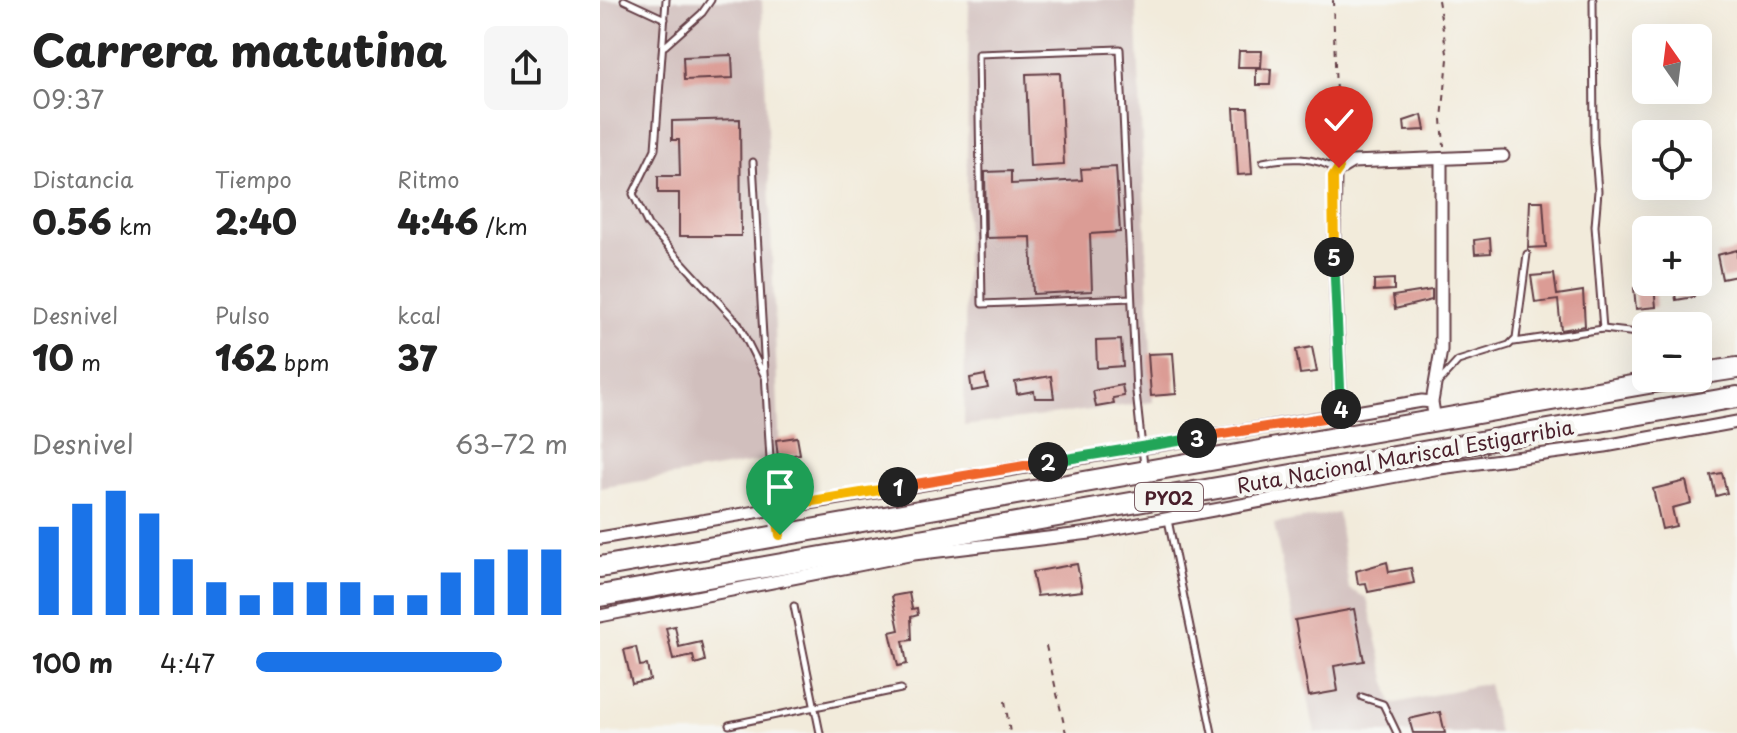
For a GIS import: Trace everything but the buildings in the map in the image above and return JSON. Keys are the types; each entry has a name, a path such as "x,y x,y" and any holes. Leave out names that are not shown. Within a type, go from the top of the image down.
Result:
{"highway":[{"path":"1712,372 1737,368"},
{"name":"Ruta Nacional Mariscal Estigarribia","path":"600,567 1342,436 1433,411 1632,384"},
{"name":"Ruta Nacional Mariscal Estigarribia","path":"600,596 1737,397"}],"street":[{"path":"1342,436 1333,177 1338,169 1352,162 1503,156"},
{"path":"600,538 1342,415 1433,411 1434,384 1441,350 1444,159"},
{"path":"600,616 914,554 1090,533 1440,468 1605,446 1737,422"}],"lane":[{"path":"624,0 665,19"},
{"path":"666,0 655,149 633,194 648,225 738,323 766,379"},
{"path":"664,46 702,13 711,0"},
{"path":"1593,0 1594,142 1598,191 1595,226 1603,329"},
{"path":"1131,298 982,304 978,54 1120,49 1131,298 1144,471"},
{"path":"1263,162 1298,158 1324,162 1338,169"},
{"path":"753,162 770,459"},
{"path":"1513,342 1519,328 1527,254"},
{"path":"1434,384 1442,380 1458,361 1513,342 1603,329 1632,332"},
{"path":"772,471 780,535"},
{"path":"1168,519 1212,733"},
{"path":"794,606 820,733"},
{"path":"729,725 901,689"},
{"path":"1362,697 1383,704 1397,733"}],"path":[{"path":"1333,0 1338,169"},
{"path":"1438,0 1448,59 1442,119 1444,159"},
{"path":"1046,646 1066,733"},
{"path":"1005,701 1010,733"}],"shaded area":[{"path":"600,0 762,0 780,458 600,488"},
{"path":"969,0 1136,0 1153,402 964,426"},
{"path":"1338,513 1349,589 1367,598 1392,704 1488,683 1498,733 1315,733 1274,524"}],"route":[{"path":"780,535 776,507 1342,415 1333,177 1339,168"}]}
